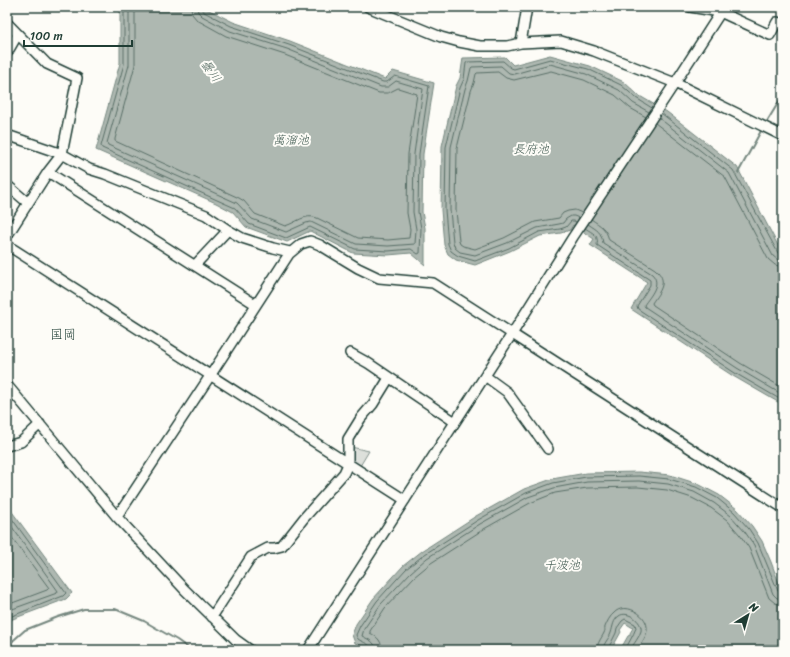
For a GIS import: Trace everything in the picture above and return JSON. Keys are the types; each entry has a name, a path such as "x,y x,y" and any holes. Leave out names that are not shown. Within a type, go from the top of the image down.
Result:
{"street":[{"path":"368,7 441,37 459,42 480,46 507,46 521,43 561,41 594,51 675,84 783,136"},
{"path":"521,43 527,7"},
{"path":"690,7 722,10 770,35 777,22 783,24"},
{"path":"308,650 573,237 675,84 722,10"},
{"path":"7,23 47,64 77,78 62,154 48,172 7,236"},
{"path":"7,53 18,34"},
{"path":"7,135 62,154 89,170 104,174 206,214 242,238 290,252"},
{"path":"48,172 255,304"},
{"path":"7,185 28,203"},
{"path":"194,265 228,230"},
{"path":"117,516 290,252 301,244 310,241 320,245 358,268 379,278 433,283 783,508"},
{"path":"7,245 405,500"},
{"path":"350,353 368,363 455,422"},
{"path":"485,376 507,392 548,449"},
{"path":"212,617 251,557 268,548 282,546 304,518 344,473 348,464 348,439 361,418 373,404 389,378"},
{"path":"7,385 10,394 40,424 117,516 185,590 236,640 250,650"},
{"path":"7,446 21,442 40,424"}],"shaded area":[{"path":"351,447 369,451 360,466 351,460"}],"water":[{"name":"萬溜池","path":"120,7 203,7 233,22 290,41 385,79 393,71 434,83 423,154 422,212 425,228 425,265 411,253 388,255 353,253 310,231 287,242 246,227 233,212 216,203 96,150 120,63"},
{"name":"長府池","path":"550,55 590,66 624,82 638,95 667,112 737,167 783,255 783,405 733,376 631,309 647,282 590,245 594,239 573,225 570,230 540,236 510,251 475,265 456,260 448,254 444,245 441,210 442,146 456,86 460,78 463,58 505,57 513,65"},
{"name":"千波池","path":"639,472 670,475 698,484 719,495 737,509 752,526 762,541 783,594 783,650 620,650 633,628 625,623 620,630 621,632 611,650 371,650 355,643 352,635 356,624 373,599 403,566 422,551 476,516 524,489 552,479 586,473"},
{"path":"7,505 72,593 66,599 10,620 7,623"}],"waterway":[{"path":"766,123 783,95"},
{"path":"738,173 762,129"},
{"path":"7,646 25,630 58,617 84,609 115,609 144,621 191,650"}],"district":[{"name":"国岡","path":"63,334"}],"water label":[{"name":"曇川","path":"211,71"}]}
